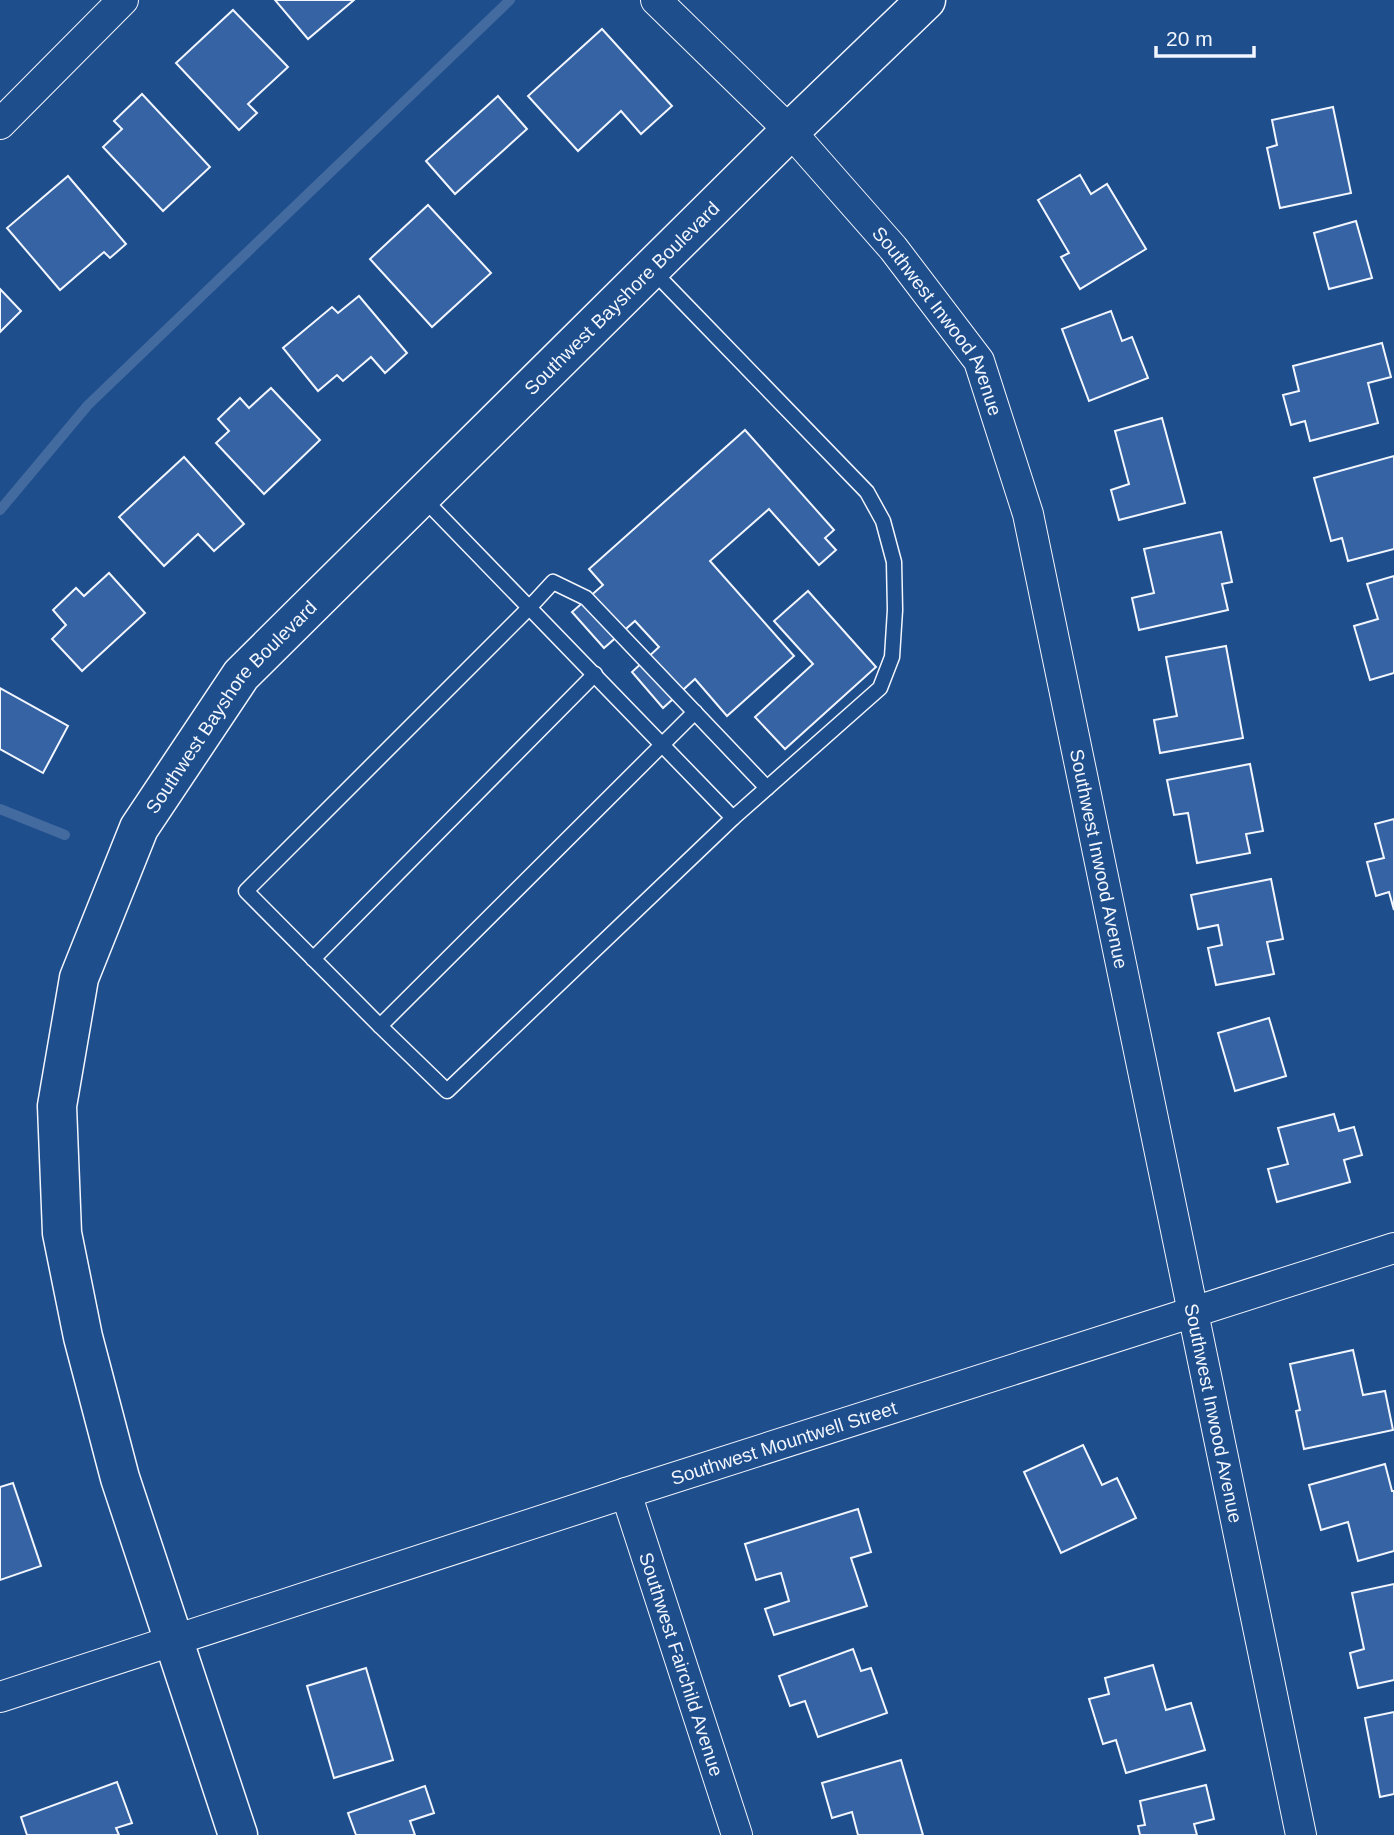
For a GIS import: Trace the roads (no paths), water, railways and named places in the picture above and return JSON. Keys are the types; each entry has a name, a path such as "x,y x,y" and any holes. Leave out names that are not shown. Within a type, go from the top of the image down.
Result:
{"street":[{"path":"0,124 122,0"},
{"name":"Southwest Inwood Avenue","path":"656,0 790,131 893,247 979,361 1028,514 1301,1835"},
{"name":"Southwest Bayshore Boulevard","path":"238,1835 120,1478 83,1337 62,1233 57,1106 79,978 139,828 241,675 790,131 926,0"},
{"name":"Southwest Mountwell Street","path":"0,1697 626,1493 1394,1248"},
{"name":"Southwest Fairchild Avenue","path":"626,1493 737,1835"}],"lane":[{"path":"651,269 867,492 883,521 894,562 895,610 892,657 880,688 767,788 733,818 447,1090 246,891 553,582 586,598 767,788"},
{"path":"421,496 733,818"},
{"path":"313,959 594,674"},
{"path":"380,1026 695,712"}],"waterway":[{"path":"0,510 88,405 510,0"},
{"path":"0,809 65,835"}]}
